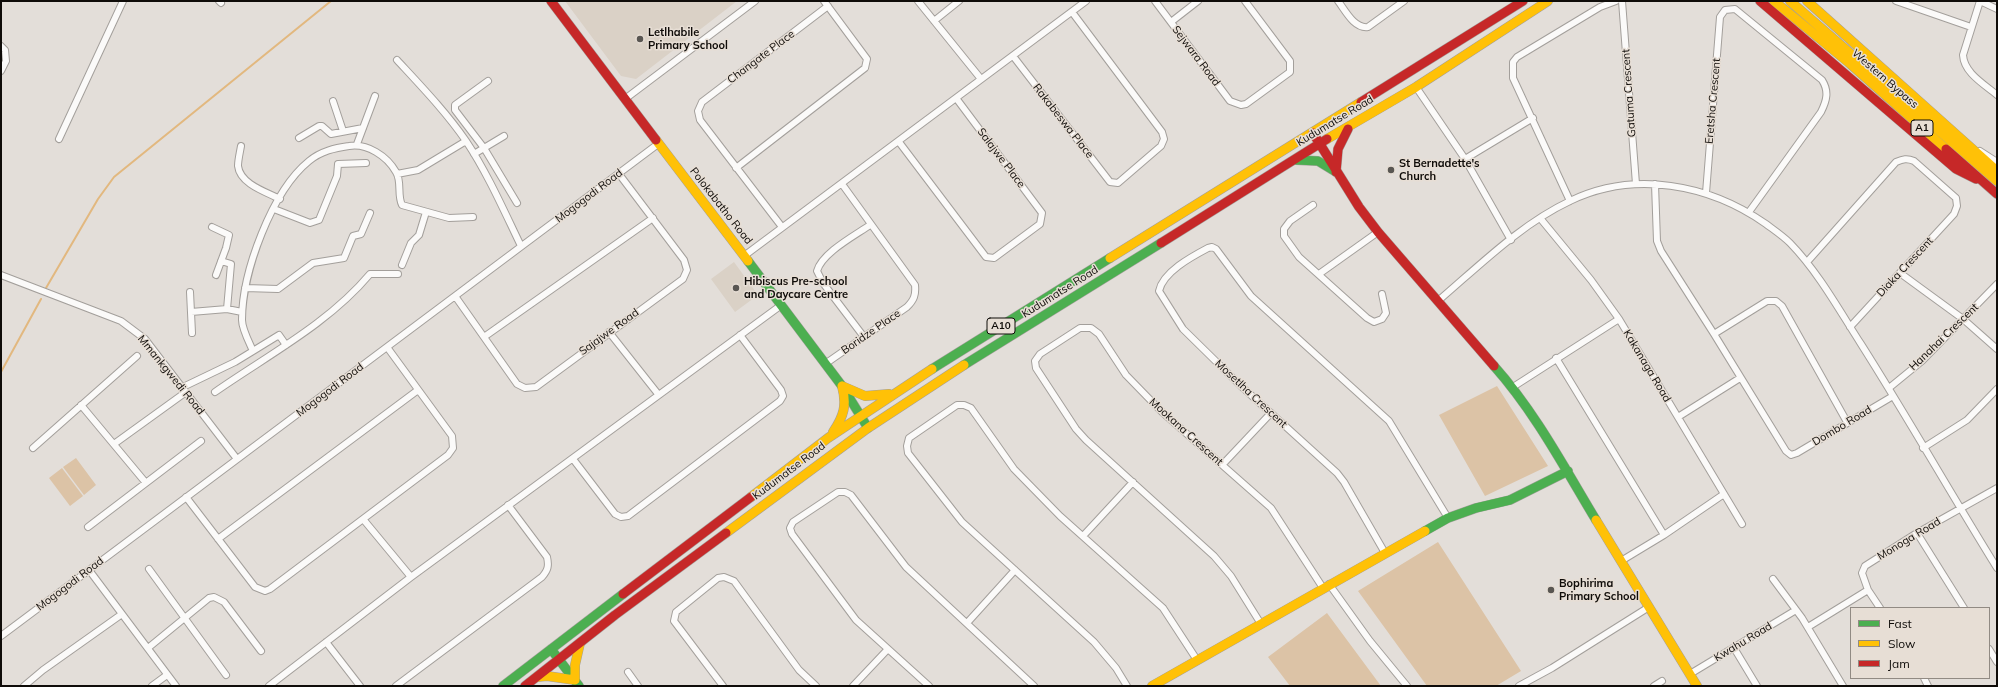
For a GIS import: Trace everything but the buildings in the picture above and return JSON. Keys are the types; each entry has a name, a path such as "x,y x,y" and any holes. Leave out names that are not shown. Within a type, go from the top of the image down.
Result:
{"main road":[{"name":"Polokabatho Road","path":"551,1 744,256 780,306 842,386 868,428"},
{"name":"Kudumatse Road","path":"503,686 828,438 892,394 1523,1"},
{"name":"Kudumatse Road","path":"524,686 868,428 933,384 1353,123 1416,87 1548,1"},
{"path":"1760,1 1956,169 1984,183"},
{"name":"Western Bypass","path":"1774,1 1848,62 1997,194"},
{"name":"Western Bypass","path":"1790,1 1997,181"},
{"path":"1807,1 1997,171"},
{"path":"1336,172 1336,161 1339,145 1346,131 1353,123"},
{"path":"1313,133 1336,172 1359,207 1378,232 1513,387 1568,470 1648,607 1697,686"},
{"path":"1293,161 1311,159 1320,161 1336,172"},
{"path":"842,386 865,396 892,394"},
{"path":"828,438 844,415 846,398 842,386"},
{"path":"1152,686 1448,518 1476,508 1510,500 1568,470"},
{"path":"577,683 575,665 580,643"},
{"path":"551,650 577,683"},
{"path":"537,677 547,676 577,683"}],"street":[{"path":"59,139 123,1"},
{"path":"625,98 755,1"},
{"path":"918,1 981,79"},
{"path":"934,21 959,1"},
{"path":"744,256 899,142 1086,1"},
{"name":"Sejwara Road","path":"1155,1 1230,101 1241,105 1246,104 1290,72 1291,67 1290,61 1245,1"},
{"path":"1171,22 1198,1"},
{"path":"1338,1 1355,22 1364,28 1368,27 1404,1"},
{"path":"1570,201 1533,118 1513,78 1513,62 1517,57 1593,11 1616,1"},
{"name":"Gatuma Crescent","path":"1622,1 1636,184"},
{"path":"1896,1 1971,27"},
{"path":"1997,9 1980,1 1963,55 1963,61 1969,71 1997,95"},
{"path":"782,227 736,168 865,68 867,59 826,4"},
{"name":"Changate Place","path":"736,168 700,120 698,111 702,102 826,4"},
{"name":"Eretsha Crescent","path":"1706,193 1720,18 1725,10 1738,9 1822,80 1826,87 1827,96 1823,108 1808,132 1749,212"},
{"name":"Rakabeswa Place","path":"1013,56 1110,182 1114,184 1118,183 1161,146 1164,139 1162,132 1072,12"},
{"path":"1,46 5,50 6,61 1,71"},
{"path":"397,60 431,97 466,141 487,175 521,246"},
{"path":"488,81 455,105 455,110 484,148 517,202"},
{"path":"1416,87 1465,159 1511,240"},
{"path":"357,144 375,96"},
{"name":"Salajwe Place","path":"899,142 986,257 994,258 1040,224 1042,213 956,98"},
{"path":"332,101 343,131"},
{"path":"1465,159 1533,118"},
{"path":"299,138 319,126 331,134 363,128"},
{"path":"474,154 504,136"},
{"path":"397,174 418,170 466,141"},
{"path":"253,351 242,322 242,312 245,288 255,250 280,199 298,173 309,161 322,153 332,149 357,144 368,148 382,156 397,174 399,200 402,205 449,218 473,217"},
{"name":"Mogogodi Road","path":"1,636 658,144"},
{"path":"1968,144 1997,162"},
{"path":"241,146 238,166 243,177 253,186 280,199"},
{"name":"Diaka Crescent","path":"1807,262 1896,162 1907,158 1914,161 1956,198 1957,206 1954,214 1850,328"},
{"path":"274,209 310,222 319,220 337,176 338,164 366,163"},
{"name":"Sajajwe Road","path":"455,296 517,384 525,388 536,387 683,279 687,270 684,260 619,174"},
{"path":"842,184 870,225 825,256 819,264 817,271 823,283 864,337"},
{"path":"1438,301 1511,240 1540,218 1570,201 1605,190 1636,184 1656,184 1688,188 1732,203 1749,212 1790,242 1807,262 1889,388 1892,396 1923,448 1997,568"},
{"path":"1656,184 1657,241 1661,251 1740,378 1678,417"},
{"path":"1313,205 1290,221 1284,228 1284,236 1299,257 1367,318 1374,322 1382,319 1386,313 1382,294"},
{"path":"402,265 411,243 419,235 426,212"},
{"path":"245,288 278,289 313,263 344,258 353,236 361,234 370,213"},
{"path":"484,337 653,218"},
{"name":"Kakanaga Road","path":"1540,218 1591,280 1619,319 1742,524"},
{"name":"Boridze Place","path":"825,364 907,307 915,298 915,285 870,225"},
{"path":"212,227 229,234 216,275"},
{"path":"1319,274 1378,232"},
{"name":"Mosetlha Crescent","path":"1385,553 1344,482 1337,473 1183,329 1159,291 1160,285 1184,261 1212,247 1216,249 1251,296 1389,421 1448,518"},
{"path":"221,261 231,264 227,309"},
{"path":"1900,273 1963,319 1997,349"},
{"path":"216,392 310,328 355,290 370,274 398,274"},
{"name":"Mmankgwedi Road","path":"1,275 121,321 145,339 237,459"},
{"name":"Hanahai Crescent","path":"1889,388 1922,360 1997,284"},
{"path":"190,292 192,333"},
{"path":"1714,334 1767,301 1776,301 1782,306 1847,422"},
{"path":"270,686 411,577 573,459 658,394 780,306"},
{"path":"191,312 227,309 242,312"},
{"path":"1513,387 1619,319"},
{"name":"Mookana Crescent","path":"1133,482 1076,429 1036,368 1035,361 1040,354 1080,328 1091,328 1099,334 1126,375 1162,412 1223,464 1271,508 1326,586 1407,686"},
{"path":"609,332 658,394"},
{"path":"114,444 184,389 235,362 279,335 286,345"},
{"path":"573,459 615,514 620,517 628,516 780,401 783,396 781,390 740,335"},
{"path":"186,497 255,587 265,592 363,519 448,455 453,448 452,436 387,347"},
{"path":"33,448 137,356"},
{"path":"1556,358 1664,535"},
{"name":"Dombo Road","path":"1740,378 1782,447 1791,455 1802,450 1892,396"},
{"path":"1923,448 1967,420 1997,389"},
{"path":"218,539 418,390"},
{"path":"81,405 146,483"},
{"path":"1127,686 1116,668 1094,642 962,522 908,452 906,446 910,438 957,405 964,405 971,408 1014,469 1083,536 1163,608 1197,660"},
{"path":"1223,464 1271,412"},
{"path":"88,527 201,441"},
{"path":"1083,536 1133,482 1214,556 1231,576 1261,624"},
{"name":"Monoga Road","path":"1868,590 1862,573 1865,566 1917,533 1997,488"},
{"path":"929,686 856,620 792,534 790,528 793,522 838,492 844,492 851,495 906,567 1034,686"},
{"path":"1621,561 1664,535 1724,494"},
{"path":"396,686 542,577 547,571 549,564 547,557 508,505"},
{"path":"363,519 411,577"},
{"path":"1917,533 1963,607"},
{"path":"149,569 226,675"},
{"path":"89,570 176,686"},
{"path":"967,623 1015,570"},
{"path":"723,686 674,621 676,612 718,578 724,577 734,581 790,658 816,686"},
{"path":"1773,579 1808,627 1843,686"},
{"path":"1808,627 1868,590 1879,607"},
{"path":"148,648 208,598 220,599 224,602 261,651"},
{"path":"1519,686 1552,668 1648,607"},
{"name":"Kwahu Road","path":"1690,674 1796,610"},
{"path":"24,686 43,670 122,614"},
{"path":"326,642 360,686"},
{"path":"1734,648 1757,686"},
{"path":"853,686 888,649"},
{"path":"1990,651 1997,662"},
{"path":"628,672 638,686"},
{"path":"152,686 167,675"},
{"path":"1654,686 1662,681"}],"shaded area":[{"name":"Letlhabile Primary School","path":"565,1 737,1 636,79 621,76"},
{"name":"Hibiscus Pre-school and Daycare Centre","path":"734,262 758,295 735,312 711,279"},
{"path":"1497,386 1548,466 1485,496 1439,415"},
{"path":"76,458 96,485 84,495 63,467"},
{"path":"62,468 83,496 70,506 49,478"},
{"path":"1438,542 1521,671 1496,686 1427,686 1358,591"},
{"path":"1327,613 1381,686 1290,686 1268,657"}],"waterway":[{"path":"46,288 98,199 114,177 331,1"},
{"path":"1,372 41,299"}],"traffic: fast":[{"path":"1296,160 1318,161 1336,172"},
{"path":"964,365 1161,243"},
{"path":"932,369 1110,258"},
{"path":"748,261 842,386 868,428"},
{"path":"1494,366 1536,421 1596,520"},
{"path":"1425,531 1448,518 1476,508 1510,500 1568,471"},
{"path":"503,686 623,594"},
{"path":"551,649 579,686"}],"traffic: slow":[{"path":"1327,139 1416,87 1548,1"},
{"path":"1774,1 1848,62 1946,149"},
{"path":"1790,1 1997,181"},
{"path":"1807,1 1997,171"},
{"path":"1110,258 1361,102"},
{"path":"656,140 748,261"},
{"path":"726,533 868,428 964,365"},
{"path":"751,497 828,438 932,369"},
{"path":"842,386 865,396 889,394"},
{"path":"833,432 840,421 844,410 844,393 842,386"},
{"path":"1596,520 1697,686"},
{"path":"1152,686 1425,531"},
{"path":"537,677 547,676 575,680 575,665 580,643"}],"traffic: jam":[{"path":"551,1 656,140"},
{"path":"1361,102 1523,1"},
{"path":"1760,1 1956,169 1976,179"},
{"path":"1336,172 1338,149 1348,129"},
{"path":"1313,133 1359,207 1378,232 1494,366"},
{"path":"1161,243 1327,139"},
{"path":"1946,149 1997,194"},
{"path":"623,594 751,497"},
{"path":"525,686 615,615 726,533"}],"place":[{"name":"Letlhabile Primary School","path":"640,39"},
{"name":"St Bernadette's Church","path":"1391,170"},
{"name":"Hibiscus Pre-school and Daycare Centre","path":"736,288"},
{"name":"Bophirima Primary School","path":"1551,590"}]}
